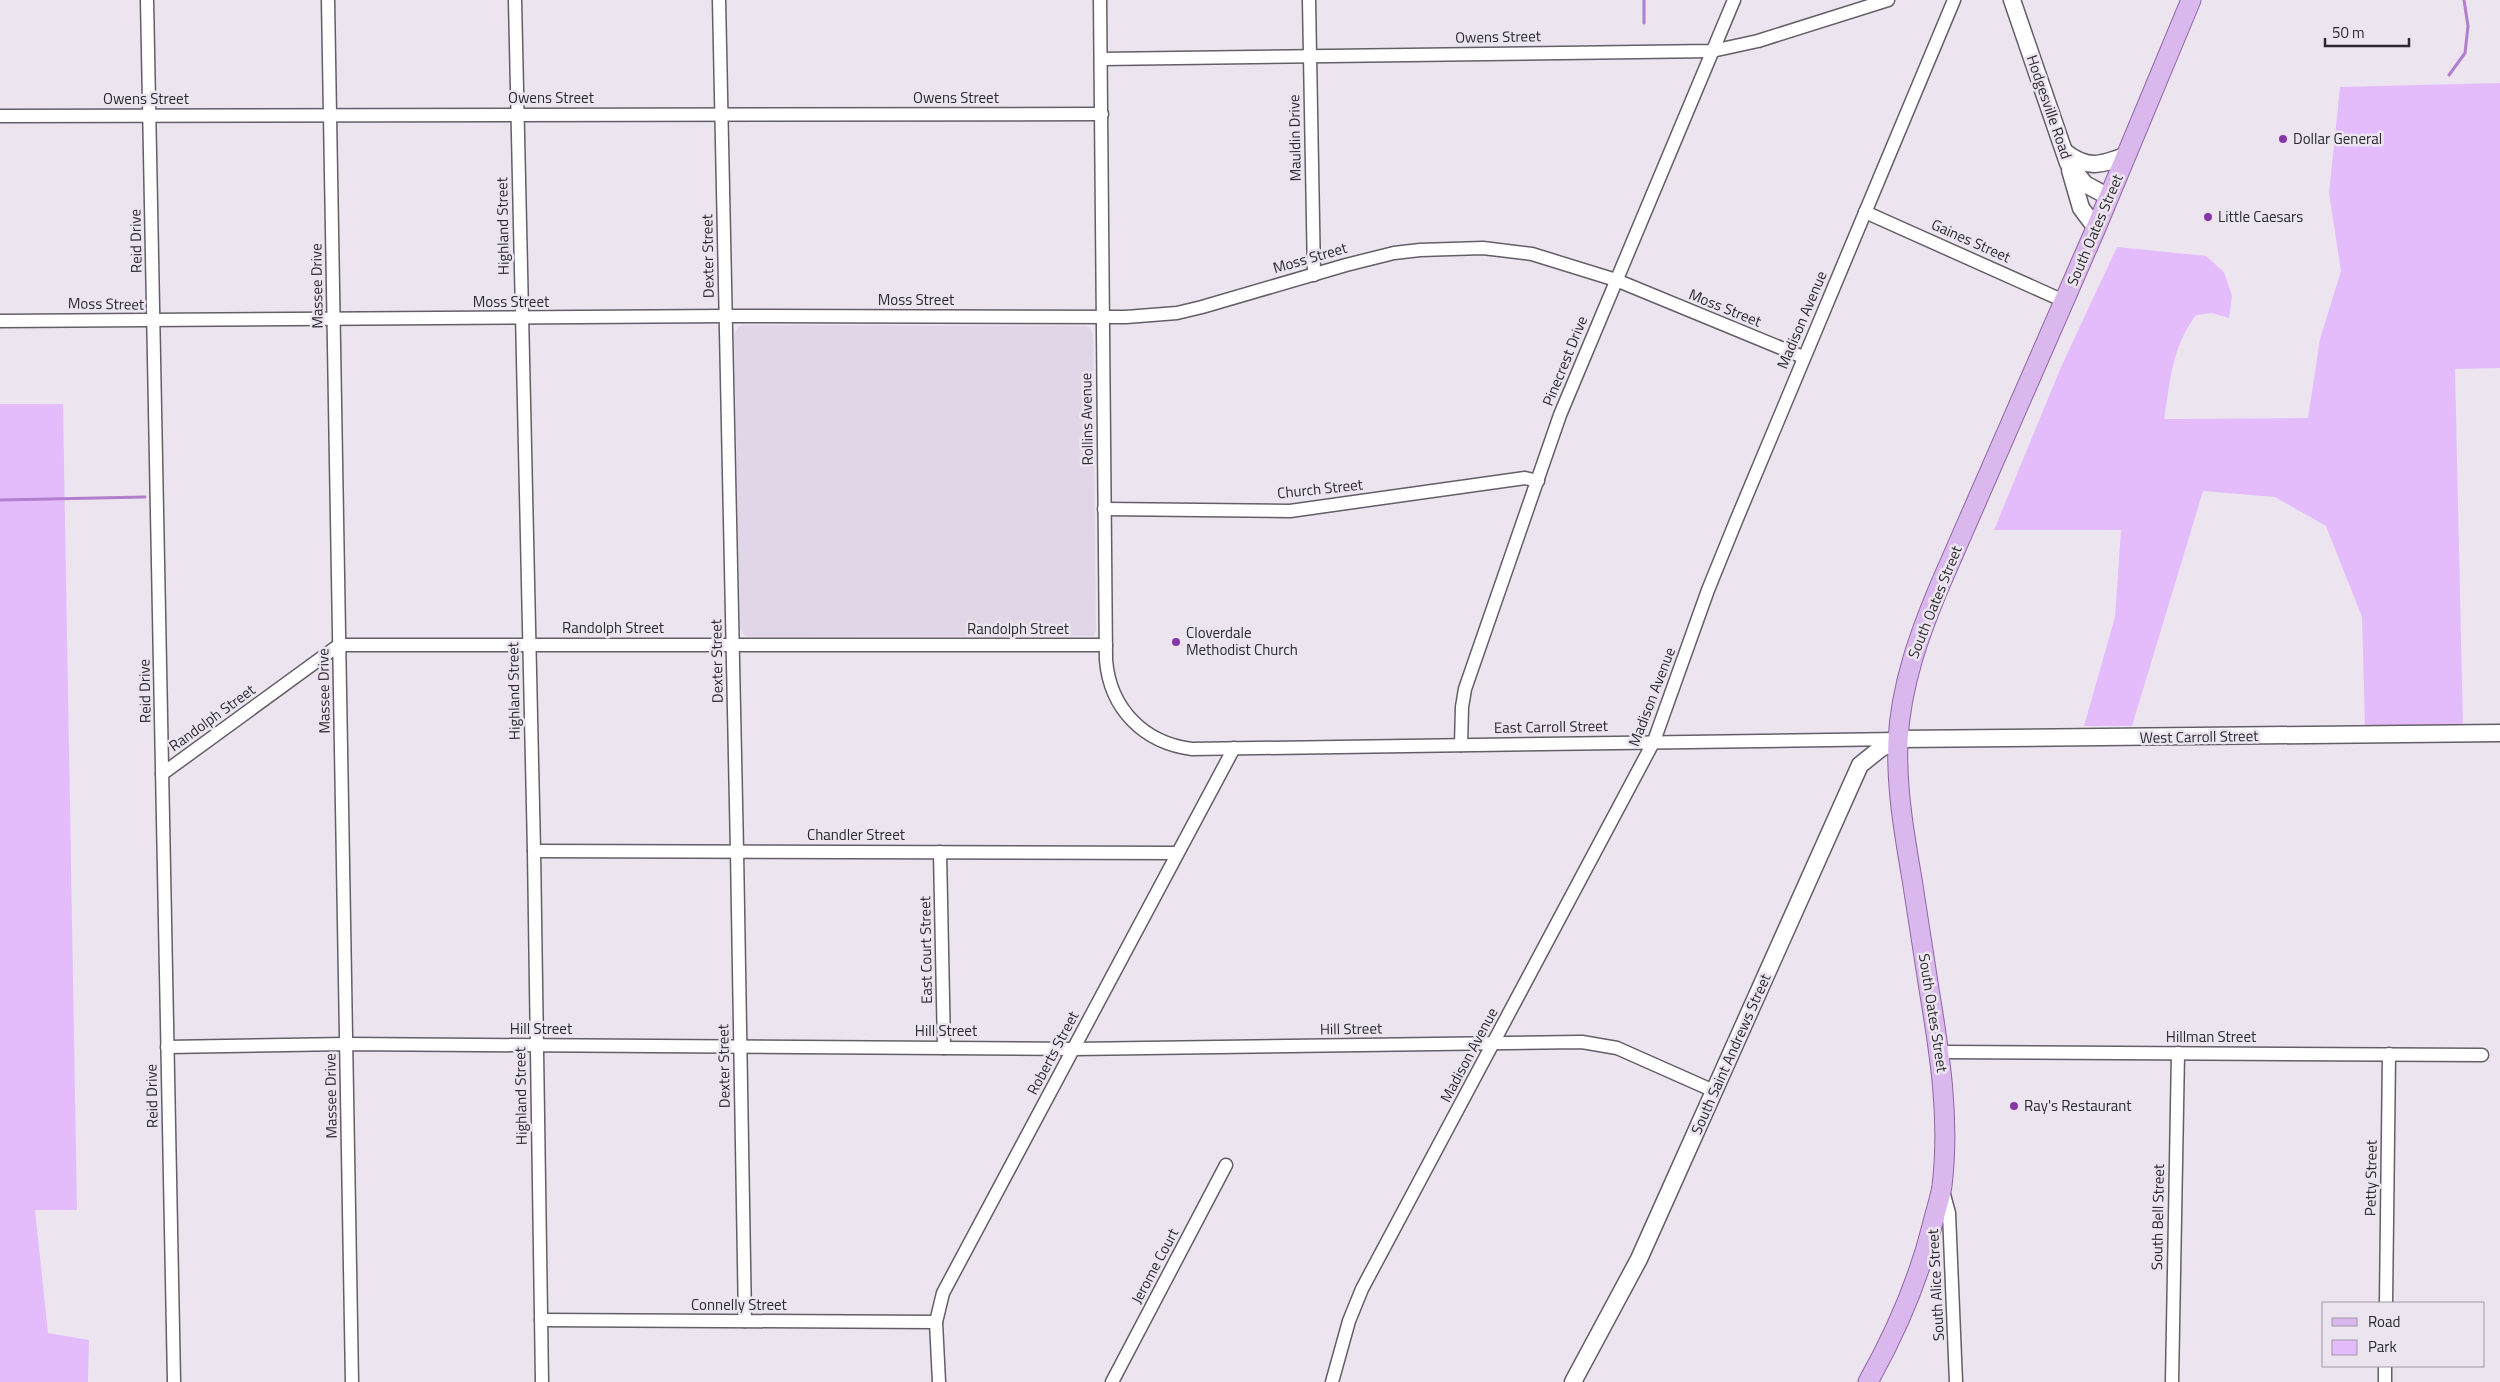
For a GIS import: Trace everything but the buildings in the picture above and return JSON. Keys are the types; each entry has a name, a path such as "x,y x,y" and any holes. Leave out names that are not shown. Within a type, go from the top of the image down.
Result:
{"main road":[{"name":"South Oates Street","path":"1868,1382 1910,1296 1922,1263 1942,1187 1945,1112 1940,1052 1901,804 1898,739 1904,694 1918,640 2096,228 2191,0"}],"street":[{"name":"Reid Drive","path":"147,0 174,1382"},
{"name":"Massee Drive","path":"328,0 352,1382"},
{"name":"Highland Street","path":"515,0 530,644 542,1382"},
{"name":"Dexter Street","path":"720,0 737,851 744,1321"},
{"name":"Rollins Avenue","path":"1100,0 1104,509 1106,645 1110,685 1121,708 1138,727 1158,740 1180,747 1234,748"},
{"name":"Mauldin Drive","path":"1309,0 1314,275"},
{"name":"Pinecrest Drive","path":"1461,744 1462,706 1465,689 1560,415 1734,0"},
{"name":"Owens Street","path":"1101,59 1712,51 1758,42 1888,0"},
{"name":"Madison Avenue","path":"1332,1382 1350,1321 1362,1289 1654,741 1708,590 1803,357 1866,212 1954,0"},
{"name":"Hodgesville Road","path":"2012,0 2066,157 2086,184 2109,197"},
{"name":"Owens Street","path":"0,116 1102,114"},
{"path":"2066,157 2085,164 2109,162 2127,155"},
{"path":"2066,157 2081,208 2096,228"},
{"name":"Gaines Street","path":"1866,212 2064,301"},
{"name":"Moss Street","path":"0,321 726,316 1126,317 1177,312 1394,253 1420,250 1483,248 1532,254 1616,280 1803,357"},
{"name":"Church Street","path":"1104,509 1290,510 1525,478 1538,481"},
{"name":"Randolph Street","path":"162,774 339,645 1106,645"},
{"name":"West Carroll Street","path":"1898,739 2500,733"},
{"name":"East Carroll Street","path":"1234,748 1898,739"},
{"name":"South Saint Andrews Street","path":"1574,1382 1639,1259 1860,765 1880,748 1898,739"},
{"name":"Roberts Street","path":"939,1382 936,1322 943,1293 1234,748"},
{"name":"Chandler Street","path":"534,851 1177,852"},
{"name":"East Court Street","path":"940,852 944,1048"},
{"name":"Hill Street","path":"167,1047 346,1044 1074,1049 1602,1044 1637,1055 1714,1091"},
{"name":"Hillman Street","path":"1940,1052 2482,1054"},
{"name":"South Bell Street","path":"2172,1382 2178,1053"},
{"name":"Petty Street","path":"2386,1302 2389,1054"},
{"name":"Jerome Court","path":"1112,1382 1226,1165"},
{"name":"South Alice Street","path":"1942,1187 1949,1213 1956,1382"},
{"name":"Connelly Street","path":"541,1320 936,1322"},
{"path":"2385,1367 2385,1382"}],"shaded area":[{"path":"744,325 1085,326 1090,328 1093,334 1096,631 1093,636 749,637 744,635 740,629 734,335 738,327"}],"green space":[{"path":"2500,83 2500,368 2455,369 2463,727 2365,727 2362,617 2326,526 2275,497 2203,491 2132,726 2084,726 2115,617 2121,530 1994,530 2061,367 2117,247 2206,256 2224,272 2232,296 2229,318 2212,313 2196,315 2181,340 2173,365 2164,419 2308,418 2320,339 2341,271 2329,193 2340,87"},
{"path":"0,404 63,404 77,1210 35,1210 48,1333 89,1340 88,1382 0,1382"}],"waterway":[{"path":"1644,0 1644,23"},
{"path":"2449,75 2465,53 2468,26 2464,0"},
{"path":"0,500 145,497"}],"place":[{"name":"Dollar General","path":"2283,139"},
{"name":"Little Caesars","path":"2208,217"},
{"name":"Cloverdale Methodist Church","path":"1176,642"},
{"name":"Ray's Restaurant","path":"2014,1106"}]}
